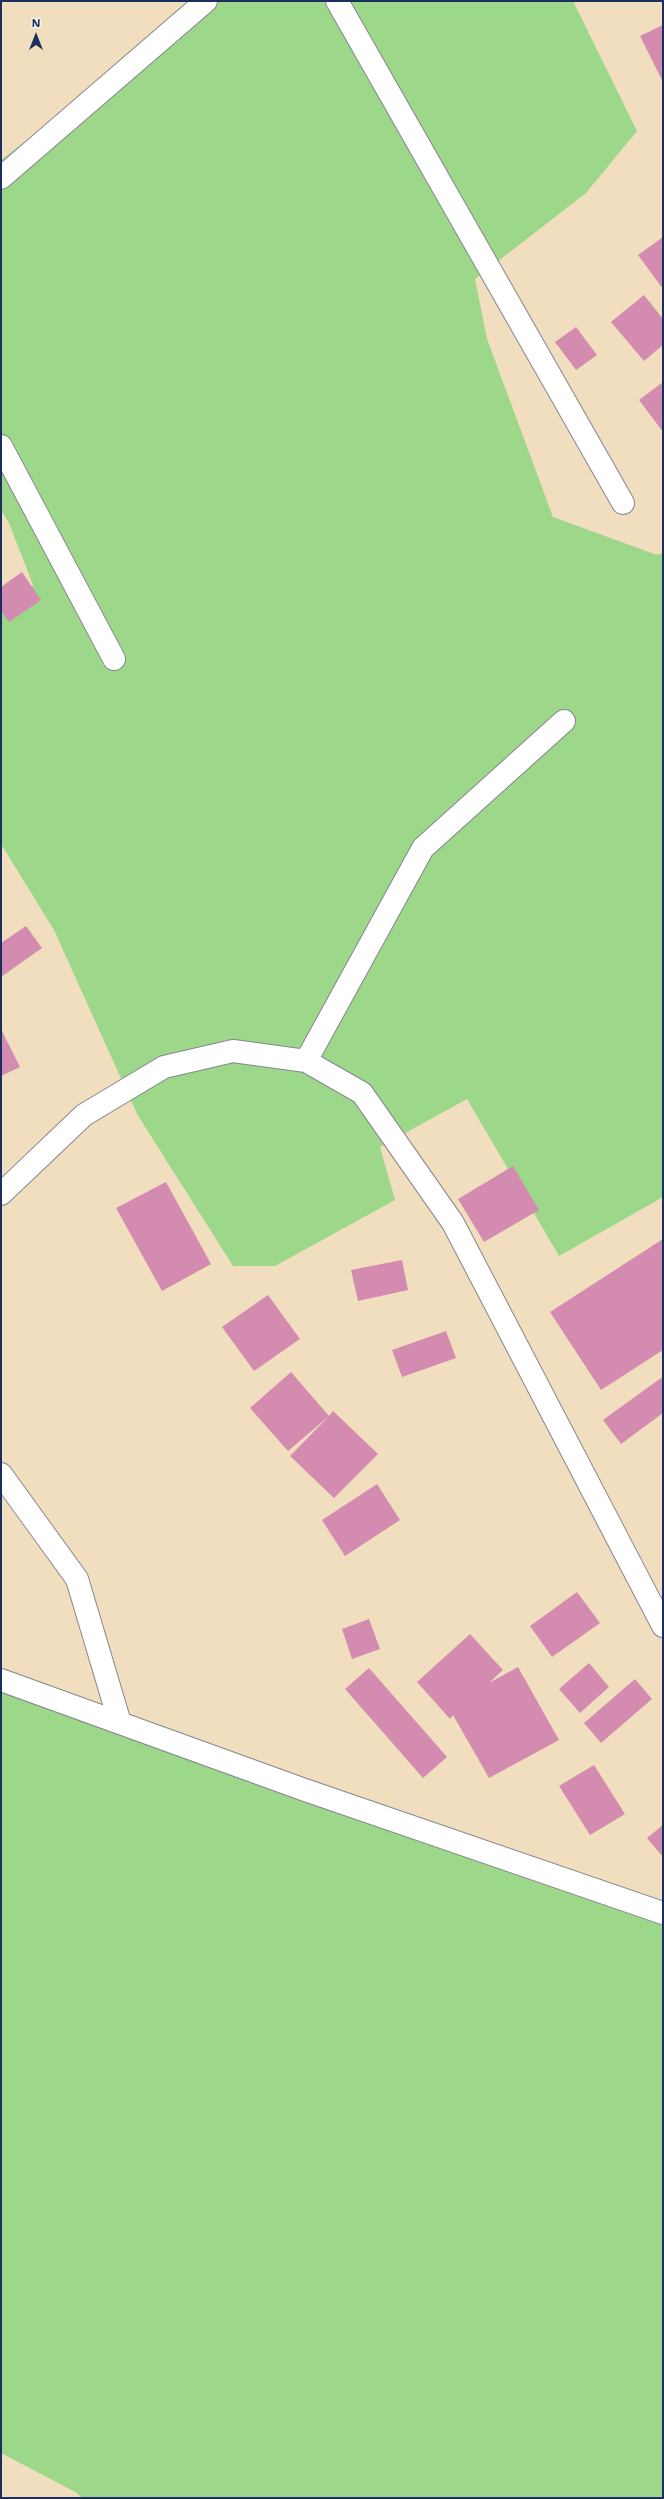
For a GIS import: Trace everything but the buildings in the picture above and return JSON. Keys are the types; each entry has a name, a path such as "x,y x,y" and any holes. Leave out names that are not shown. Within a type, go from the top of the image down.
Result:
{"street":[{"path":"1,178 206,1"},
{"path":"337,1 623,503"},
{"path":"1,446 114,659"},
{"path":"306,1061 423,848 564,721"},
{"path":"1,1194 84,1115 164,1067 233,1051 306,1061 362,1093 453,1223 663,1626"},
{"path":"1,1474 76,1579 120,1723"},
{"path":"1,1680 312,1792 663,1913"}],"green space":[{"path":"210,1 573,1 637,131 586,193 475,279 487,339 553,517 657,555 663,553 663,1197 559,1256 467,1099 380,1147 395,1200 275,1266 233,1266 137,1114 54,930 1,844 1,611 33,585 9,523 1,510 1,160"},
{"path":"1,1689 663,1915 663,2498 82,2498 77,2493 1,2453"}]}
